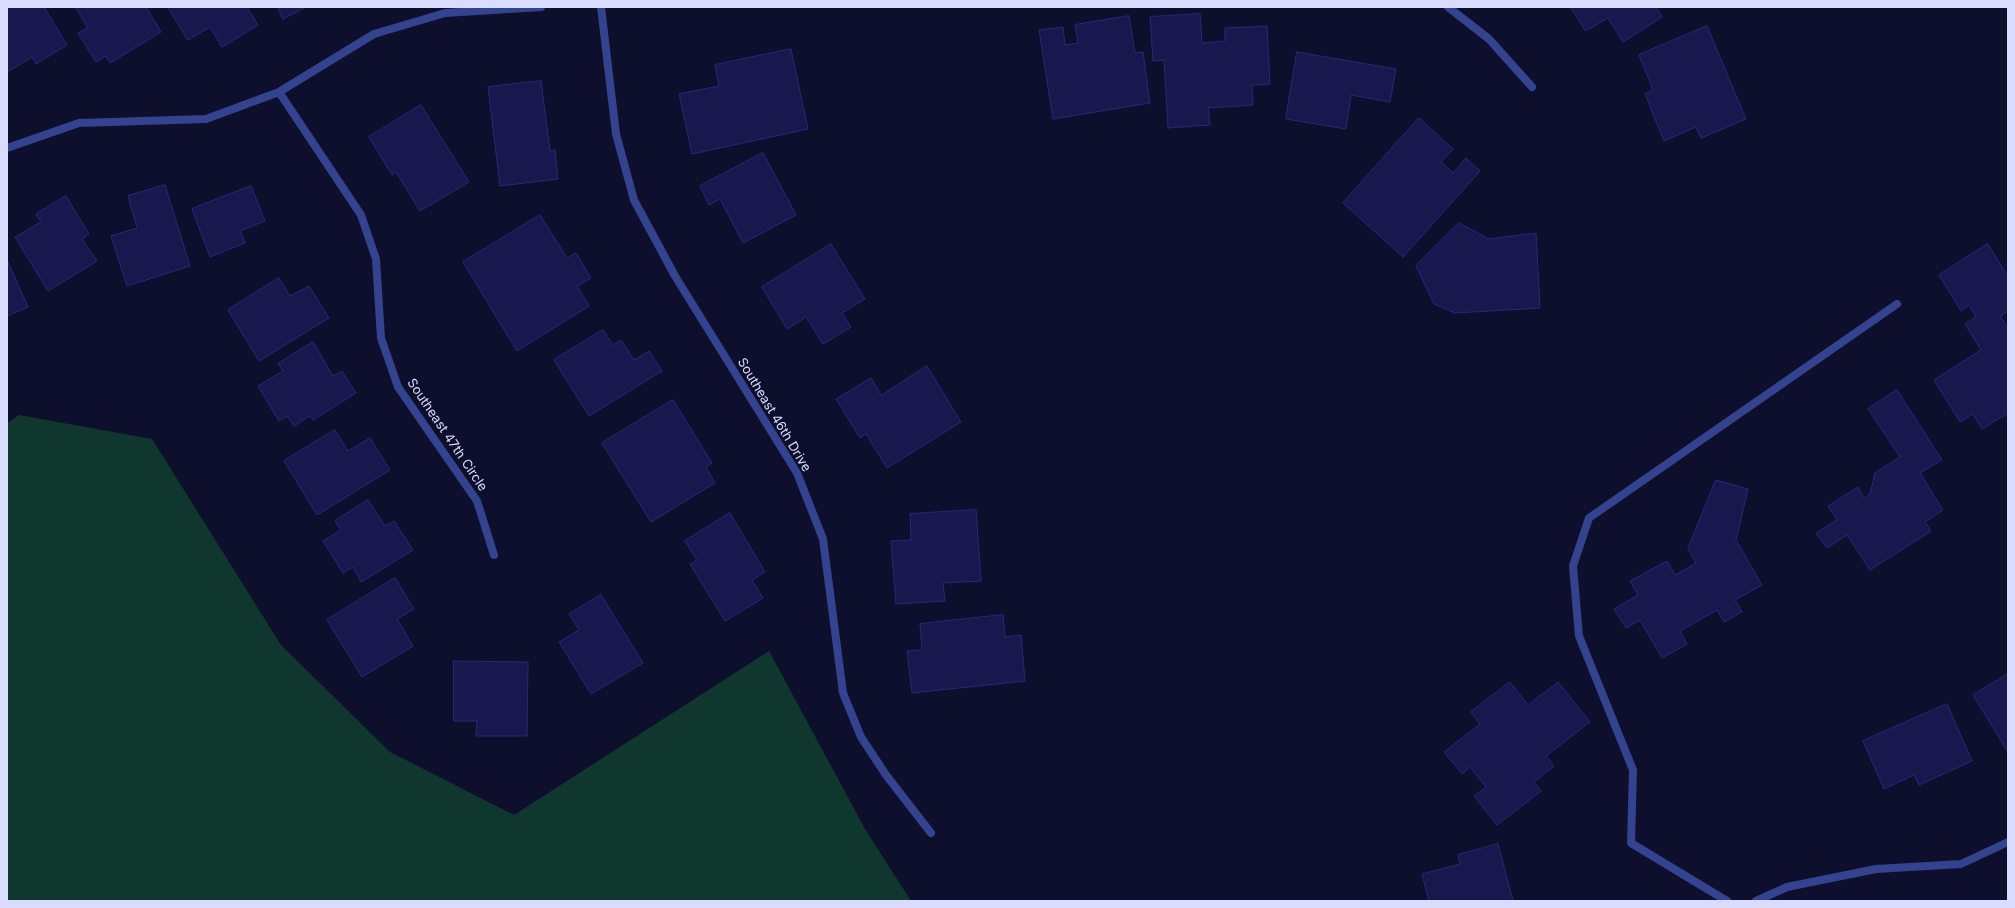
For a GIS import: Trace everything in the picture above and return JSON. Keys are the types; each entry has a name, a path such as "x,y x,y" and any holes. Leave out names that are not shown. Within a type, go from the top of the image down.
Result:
{"street":[{"path":"7,148 80,122 206,118 279,92 374,34 445,13 541,7"},
{"name":"Southeast 46th Drive","path":"601,7 616,134 634,200 675,276 797,473 823,539 843,693 861,737 886,775 931,833"},
{"path":"1448,7 1489,39 1532,87"},
{"name":"Southeast 47th Circle","path":"279,92 361,215 376,259 381,338 398,387 477,501 494,554"},
{"path":"1727,901 1631,843 1633,770 1580,636 1573,566 1589,518 1897,304"},
{"path":"1756,901 1787,887 1876,869 1961,864 2008,842"}],"green space":[{"path":"19,415 152,439 281,645 390,752 514,815 769,651 865,829 911,901 7,901 7,423"}],"building":[{"path":"7,7 44,7 67,45 36,64 32,57 7,72"},
{"path":"146,7 161,32 110,63 106,56 96,62 78,33 88,28 76,8"},
{"path":"168,7 247,7 258,25 222,47 210,27 188,40"},
{"path":"278,7 306,7 283,19"},
{"path":"1571,7 1656,7 1662,17 1623,42 1608,18 1586,31"},
{"path":"1200,14 1202,43 1225,41 1225,28 1267,26 1270,84 1252,85 1253,105 1208,108 1210,125 1168,128 1164,60 1153,61 1150,17"},
{"path":"1129,16 1135,53 1143,52 1150,103 1053,119 1039,30 1063,27 1065,45 1078,43 1075,25"},
{"path":"1707,26 1746,119 1701,138 1696,127 1664,141 1645,94 1653,90 1639,55"},
{"path":"791,49 808,129 692,154 679,94 719,86 715,65"},
{"path":"1297,52 1396,69 1390,102 1351,95 1346,129 1286,119"},
{"path":"541,81 550,151 555,150 558,179 500,186 488,87"},
{"path":"421,105 469,182 420,211 396,172 392,175 369,137"},
{"path":"1419,118 1453,149 1441,162 1453,173 1466,158 1480,171 1403,257 1343,203"},
{"path":"763,153 796,215 743,243 720,199 709,205 700,186"},
{"path":"165,185 190,266 127,286 111,236 137,228 128,196"},
{"path":"251,186 265,221 240,231 245,243 210,257 192,209"},
{"path":"66,196 89,234 82,239 97,261 48,291 15,237 41,222 36,214"},
{"path":"540,215 567,258 576,253 591,278 577,286 589,306 517,351 463,262"},
{"path":"1459,223 1489,239 1536,233 1540,308 1455,313 1434,304 1416,266"},
{"path":"831,244 865,299 842,313 851,327 823,344 806,317 787,329 762,287"},
{"path":"1988,244 2008,277 2008,311 2000,316 2008,328 2008,413 1982,429 1973,414 1960,422 1934,380 1981,350 1965,324 1976,317 1969,305 1961,311 1939,275"},
{"path":"7,260 28,307 7,316"},
{"path":"279,278 290,296 309,286 329,318 259,361 228,310"},
{"path":"603,330 613,345 621,340 634,360 649,351 662,371 589,416 554,360"},
{"path":"313,342 333,376 342,371 356,393 313,420 310,416 294,426 287,416 279,421 258,386 283,371 278,364"},
{"path":"927,366 961,422 887,468 866,434 860,438 836,399 871,378 881,395"},
{"path":"1897,390 1942,460 1920,473 1943,510 1925,522 1931,531 1870,570 1847,535 1827,548 1816,533 1837,520 1828,506 1858,487 1864,498 1870,494 1875,473 1900,457 1868,409"},
{"path":"673,400 712,463 706,467 715,483 651,522 602,443"},
{"path":"335,430 348,451 370,438 390,470 317,515 284,461"},
{"path":"1716,480 1748,489 1736,540 1762,585 1735,600 1742,612 1724,622 1717,610 1680,631 1687,644 1662,658 1640,620 1626,628 1614,609 1638,595 1630,581 1667,561 1675,575 1696,563 1688,549"},
{"path":"368,500 385,526 394,521 413,550 361,582 353,567 343,573 323,541 341,530 335,521"},
{"path":"976,510 981,581 943,583 945,601 896,604 891,541 911,540 910,514"},
{"path":"730,513 765,572 752,580 763,598 725,621 690,564 697,560 685,541"},
{"path":"395,578 414,609 397,619 413,646 362,677 327,620"},
{"path":"601,595 643,663 591,694 559,642 579,630 569,614"},
{"path":"1003,615 1005,637 1021,635 1025,681 912,693 907,651 922,650 920,624"},
{"path":"454,661 528,662 527,736 476,736 477,721 454,721"},
{"path":"2008,674 2008,752 1973,695"},
{"path":"1510,682 1528,705 1558,682 1590,722 1546,756 1554,766 1534,782 1541,791 1497,825 1474,796 1486,787 1470,767 1462,774 1444,752 1480,724 1471,712"},
{"path":"1947,704 1972,761 1919,785 1914,775 1884,789 1863,741"},
{"path":"1498,844 1513,901 1429,901 1422,874 1460,864 1458,855"}]}
